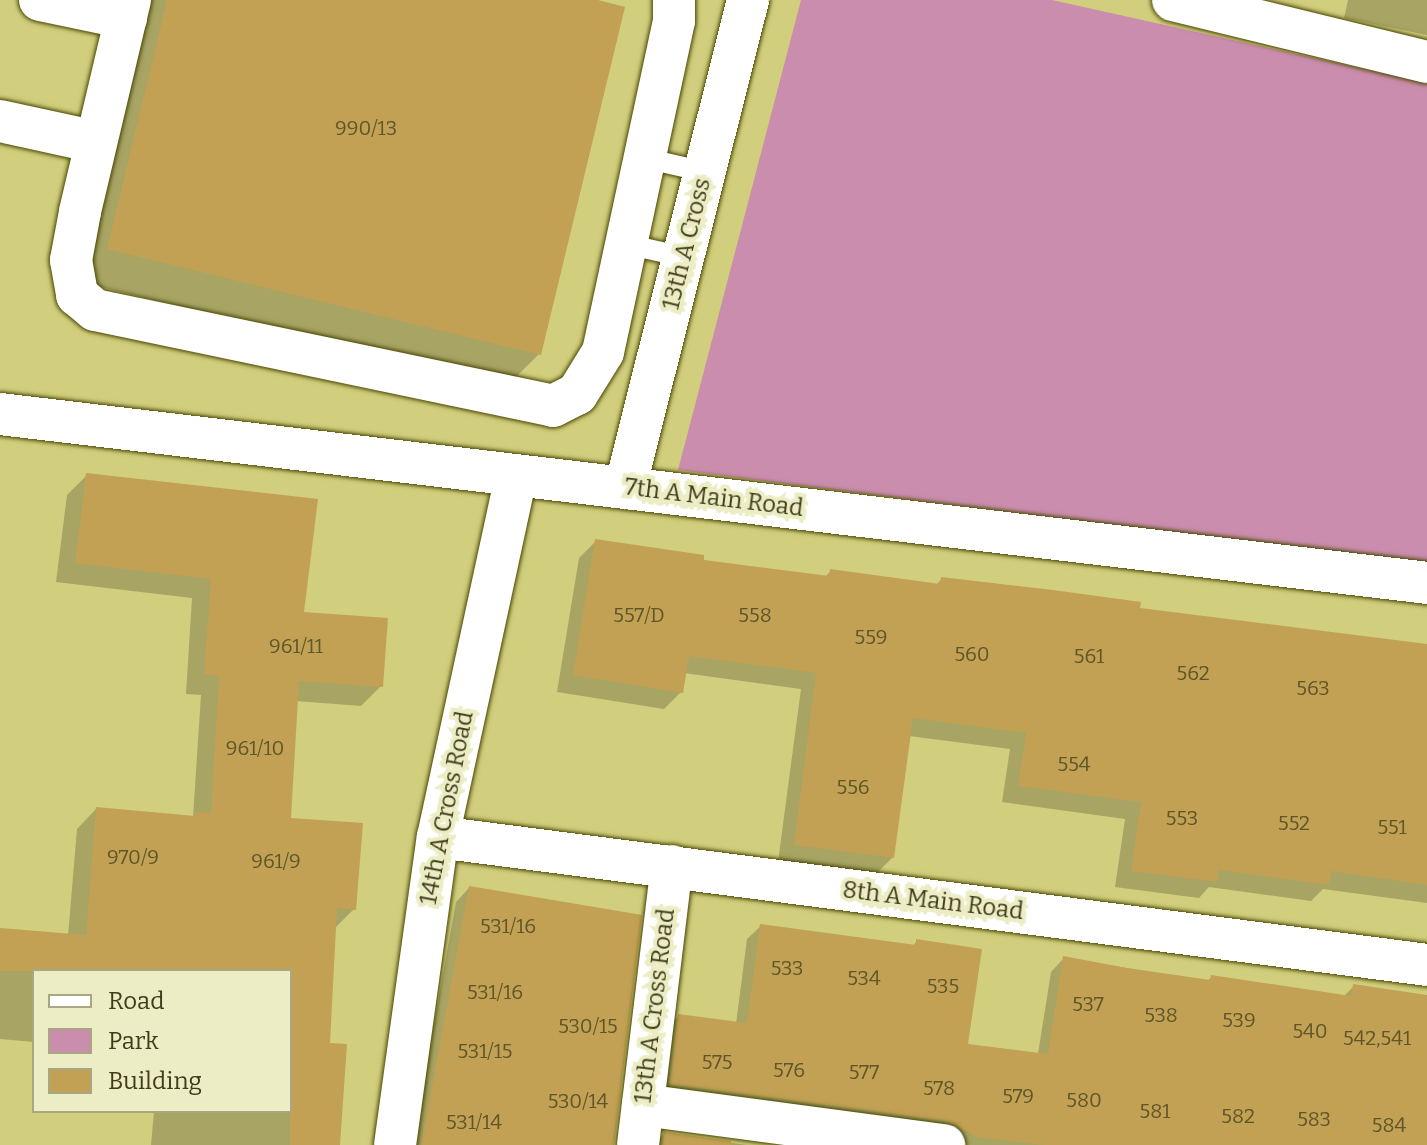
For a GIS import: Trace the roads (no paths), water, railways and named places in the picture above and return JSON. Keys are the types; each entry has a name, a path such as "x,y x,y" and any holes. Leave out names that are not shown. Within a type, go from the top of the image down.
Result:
{"street":[{"path":"40,0 128,9 71,260 77,295 95,310 553,406 577,394 603,352 674,21 674,0"},
{"name":"13th A Cross","path":"625,488 748,0"},
{"path":"1173,0 1427,62"},
{"path":"0,121 96,142"},
{"name":"7th A Main Road","path":"0,414 1427,583"},
{"name":"14th A Cross Road","path":"395,1145 438,837 516,475"},
{"name":"8th A Main Road","path":"438,837 1427,965"},
{"name":"13th A Cross Road","path":"640,1125 672,866"},
{"path":"640,1125 944,1145"}],"lane":[{"path":"644,158 705,172"},
{"path":"626,244 683,257"}]}
